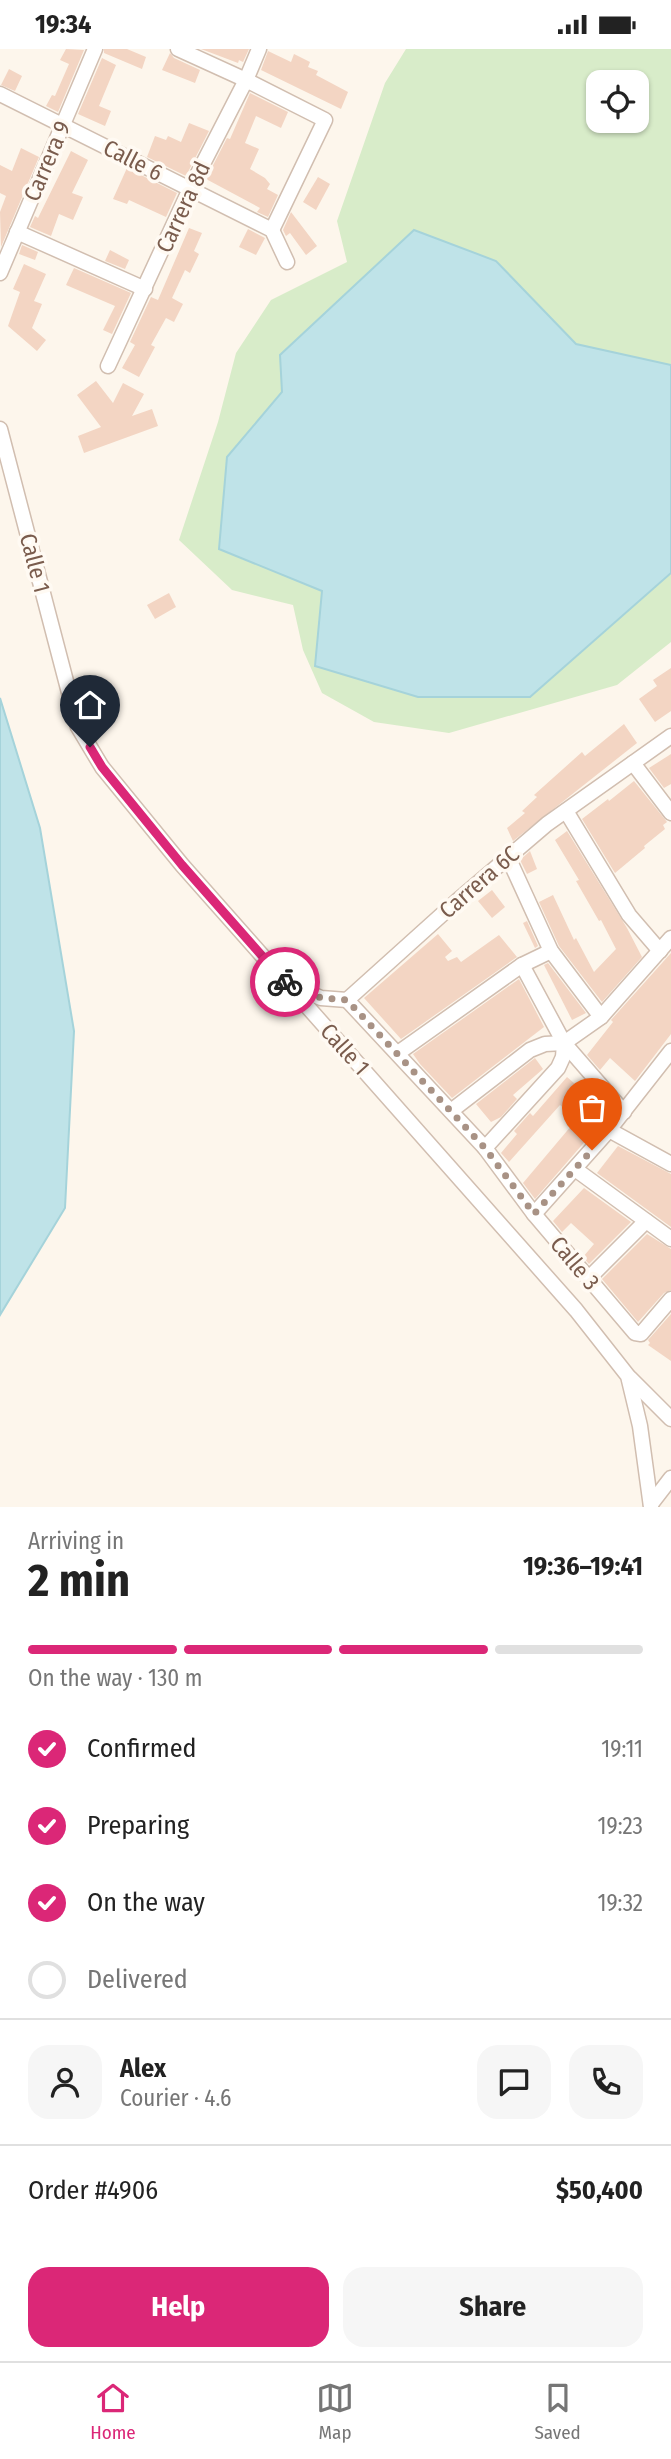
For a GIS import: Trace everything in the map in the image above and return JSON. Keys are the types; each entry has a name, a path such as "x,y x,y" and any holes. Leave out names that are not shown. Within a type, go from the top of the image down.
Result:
{"street":[{"name":"Carrera 9","path":"0,273 95,49"},
{"path":"178,49 325,121 272,230 288,262"},
{"name":"Carrera 8d","path":"108,366 259,49"},
{"name":"Calle 6","path":"0,94 272,230"},
{"path":"18,232 145,289"},
{"name":"Calle 1","path":"0,429 78,727 102,767 182,865 576,1310 628,1376 671,1419"},
{"name":"Carrera 6C","path":"347,1000 508,857 566,811 671,736"},
{"path":"634,763 671,813"},
{"path":"566,811 629,915 660,951"},
{"path":"508,857 551,951 601,1017"},
{"path":"451,1111 530,1050 545,1044 564,1042 601,1017 671,938"},
{"path":"398,1053 522,965 551,951"},
{"path":"522,965 564,1042 624,1112"},
{"path":"286,983 321,998 347,1000"},
{"name":"Calle 3","path":"347,1000 485,1148 534,1214 637,1335 642,1334 671,1299"},
{"path":"485,1148 558,1068 563,1057 564,1042"},
{"path":"534,1214 609,1130 671,1051"},
{"path":"609,1130 671,1164"},
{"path":"575,1169 671,1239"},
{"path":"588,1279 646,1221"},
{"name":"Calle 1","path":"628,1376 640,1426 651,1505"},
{"path":"651,1505 671,1478"}],"green space":[{"path":"406,49 671,49 671,642 617,685 449,733 374,722 322,693 303,650 293,605 232,590 179,540 218,422 236,353 271,300 347,262 337,221 385,83"}],"water":[{"path":"414,230 496,261 576,344 671,365 671,573 530,697 418,697 315,666 322,591 219,549 227,457 282,392 280,355"},
{"path":"0,698 40,828 74,1031 65,1208 0,1315"}],"building":[{"path":"66,49 84,50 58,112 46,106 52,95 55,96 69,64 60,60"},
{"path":"104,49 127,49 146,57 142,69 104,53"},
{"path":"201,49 249,49 243,62 239,60 238,63"},
{"path":"268,51 291,62 294,54 310,62 308,67 318,71 316,75 348,92 341,109 261,70"},
{"path":"170,53 174,58 200,70 195,83 162,70"},
{"path":"102,58 116,65 99,106 111,111 105,126 78,114"},
{"path":"9,69 22,76 15,91 1,85"},
{"path":"250,93 288,112 281,128 256,116 245,143 259,149 250,169 265,178 270,184 267,189 278,195 268,217 257,212 260,208 206,179 227,138 230,139"},
{"path":"189,123 209,131 186,176 147,157 155,136 166,140 168,136 181,142"},
{"path":"21,148 39,157 1,247 0,212 6,196 0,193 0,165 12,171"},
{"path":"71,151 88,160 72,193 83,197 73,220 59,214 51,236 30,227 35,216 38,218"},
{"path":"127,168 177,193 166,217 129,200 127,204 113,199"},
{"path":"318,177 330,184 316,210 303,202"},
{"path":"291,212 317,246 306,255 290,233 286,236 283,230"},
{"path":"189,228 202,233 194,251 199,254 190,273 185,270 172,298 183,304 174,322 166,318 151,345 155,347 139,377 122,368 135,345 130,342 151,297 158,300"},
{"path":"248,229 265,238 256,255 239,247"},
{"path":"22,245 38,252 35,260 19,254"},
{"path":"110,250 129,260 125,269 105,261"},
{"path":"24,264 46,274 34,301 42,304 32,328 46,340 37,351 8,326 20,292 13,289"},
{"path":"74,268 131,293 112,334 103,330 115,306 66,285"},
{"path":"96,381 113,403 123,383 144,394 132,416 152,409 158,426 84,453 78,436 101,427 77,395"},
{"path":"169,593 176,607 155,619 147,605"},
{"path":"671,668 671,711 655,722 639,699 657,686 653,680"},
{"path":"624,724 637,743 513,841 507,828 525,813 522,811 537,797 534,795 582,752 585,756"},
{"path":"671,754 671,784 664,788 649,768"},
{"path":"634,781 667,822 663,825 665,829 615,873 582,819"},
{"path":"567,831 642,957 602,1002 559,946 539,902 553,895 574,940 576,938 594,972 616,949 555,840"},
{"path":"530,851 537,869 527,874 520,860"},
{"path":"492,890 505,907 492,918 478,901"},
{"path":"527,921 538,946 535,948 523,923"},
{"path":"438,934 452,951 445,957 448,961 457,957 461,962 499,935 517,957 401,1039 364,998"},
{"path":"671,953 671,1034 635,1081 610,1058 600,1070 587,1055 613,1022 611,1020"},
{"path":"548,963 586,1013 572,1020 544,965"},
{"path":"519,979 544,1027 452,1098 413,1054"},
{"path":"535,1058 543,1069 513,1095 517,1099 501,1117 491,1122 476,1104"},
{"path":"567,1077 582,1090 579,1093 608,1115 535,1199 523,1183 577,1119 560,1105 509,1162 501,1153 517,1134 514,1131 530,1113 533,1116"},
{"path":"618,1146 671,1174 671,1227 597,1173"},
{"path":"584,1188 631,1222 589,1264 583,1257 594,1244 571,1223 562,1232 553,1221"},
{"path":"647,1234 671,1249 671,1290 664,1293 638,1322 602,1279"},
{"path":"671,1314 671,1361 648,1345 648,1340"}],"way so far":[{"path":"285,982 321,998 347,1000 485,1148 534,1214 592,1150"}],"route":[{"path":"90,747 102,767 182,865 285,982"}]}
